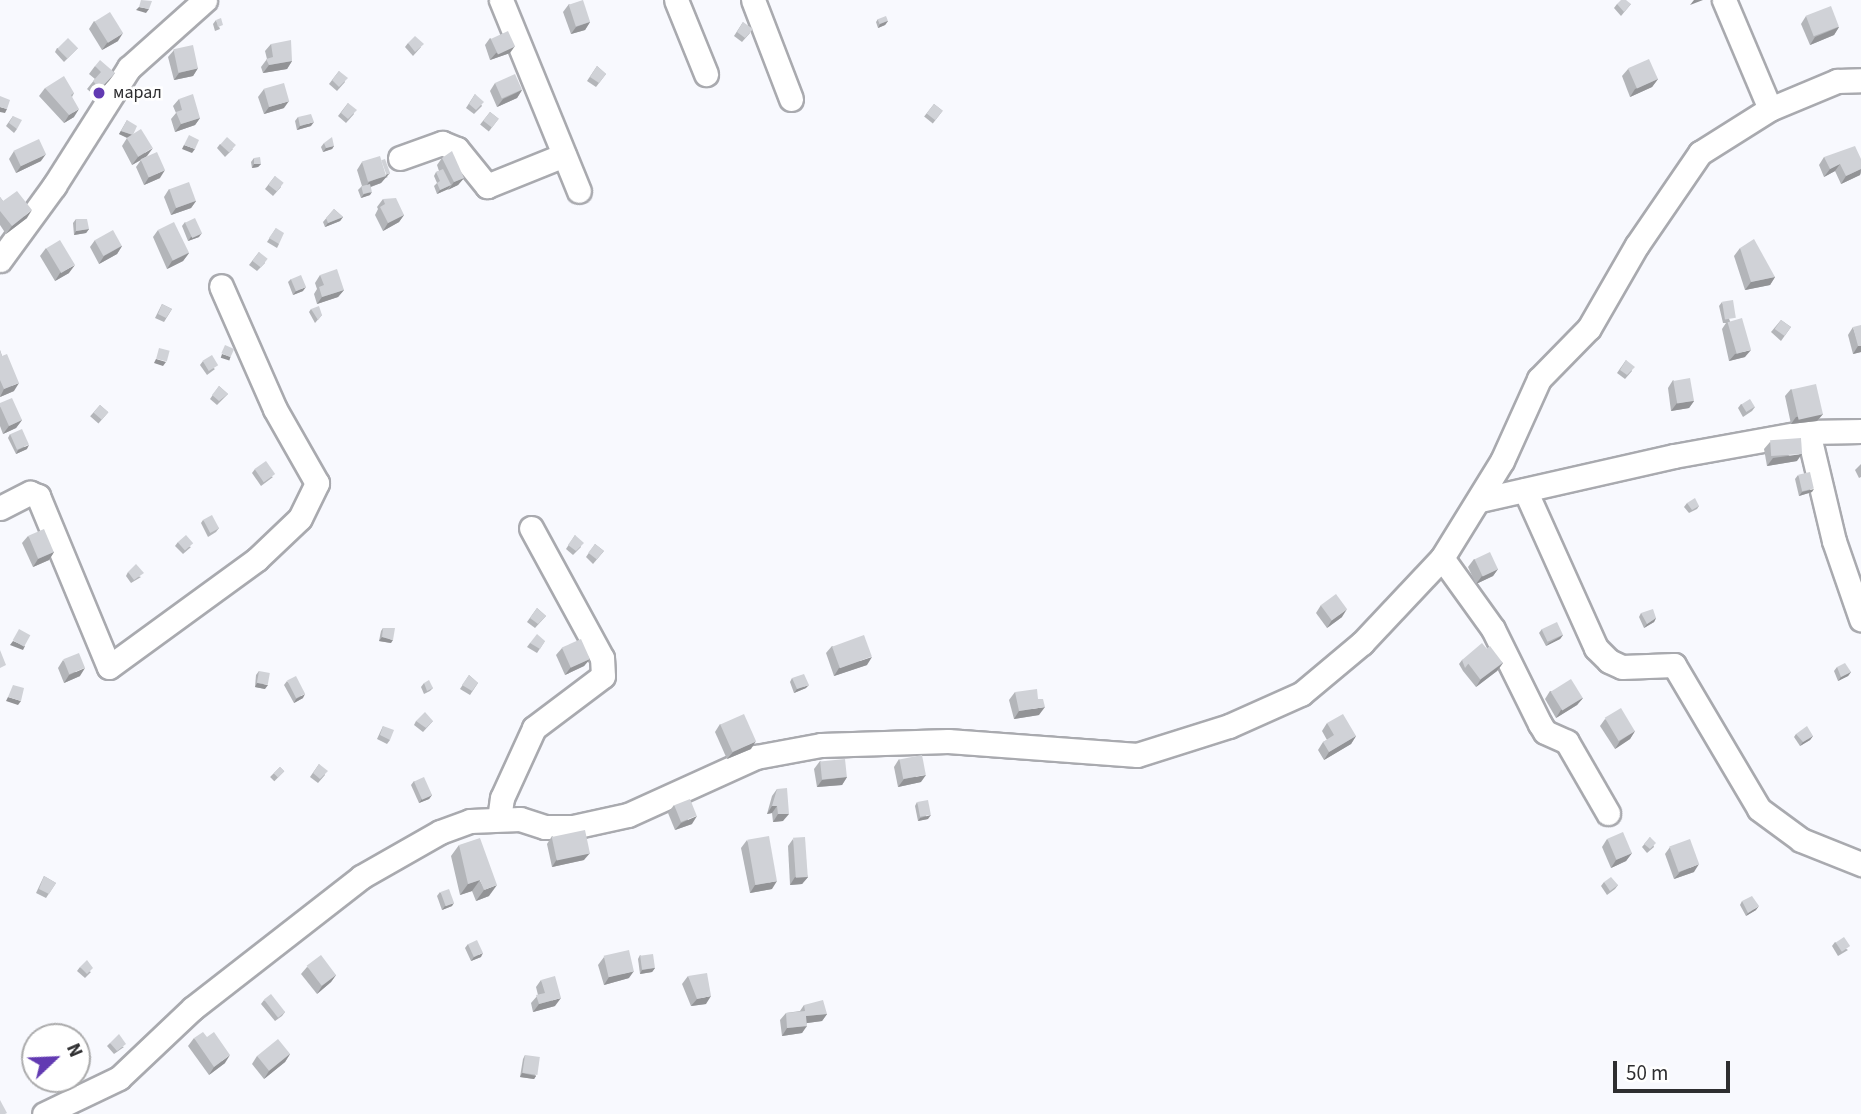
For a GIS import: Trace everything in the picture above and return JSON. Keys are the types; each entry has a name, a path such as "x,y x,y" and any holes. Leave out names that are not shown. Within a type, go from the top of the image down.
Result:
{"street":[{"path":"0,260 54,186 129,68 205,0"},
{"path":"501,0 579,191"},
{"path":"676,0 706,74"},
{"path":"753,0 791,99"},
{"path":"1724,0 1769,109"},
{"path":"44,1114 119,1078 193,1008 361,877 440,832 470,821 499,819 573,827 628,815 756,757 821,745 948,741 1137,755 1229,726 1301,694 1362,643 1442,558 1480,500 1539,379 1588,328 1637,245 1700,153 1769,109 1837,81 1861,80"},
{"path":"400,158 442,143 457,149 487,186 564,155"},
{"path":"0,508 30,493 38,496 109,667 257,559 300,518 317,483 275,409 221,286"},
{"path":"1480,500 1674,456 1808,432 1861,431"},
{"path":"1808,432 1834,541 1861,619"},
{"path":"1525,490 1596,648 1609,661 1622,667 1674,665 1759,809 1801,840 1861,864"},
{"path":"499,819 502,798 534,729 603,676 602,658 531,528"},
{"path":"1442,558 1493,629 1539,724 1545,732 1567,742 1608,813"}],"building":[{"path":"141,0 152,1 149,9 139,7"},
{"path":"583,0 590,22 576,27 569,5"},
{"path":"1621,0 1631,4 1624,12 1617,4"},
{"path":"1831,6 1839,27 1814,36 1806,16"},
{"path":"110,12 123,33 108,43 95,22"},
{"path":"886,16 888,21 880,24 878,19"},
{"path":"221,18 223,25 218,27 216,20"},
{"path":"743,22 753,29 745,38 737,32"},
{"path":"508,31 515,46 498,54 491,39"},
{"path":"415,36 424,44 415,52 408,43"},
{"path":"68,38 78,48 67,59 57,49"},
{"path":"291,40 292,61 269,65 266,59 273,57 271,44"},
{"path":"193,45 198,68 178,73 173,49"},
{"path":"1649,59 1658,79 1637,88 1628,68"},
{"path":"100,60 115,73 100,89 93,81 101,72 95,66"},
{"path":"597,66 606,74 599,83 590,77"},
{"path":"339,71 348,78 339,87 332,80"},
{"path":"515,74 522,90 502,98 495,83"},
{"path":"64,76 79,109 69,115 45,88"},
{"path":"284,83 289,101 269,107 264,89"},
{"path":"193,94 200,118 181,124 176,112 182,110 179,99"},
{"path":"475,94 484,102 476,110 469,104"},
{"path":"0,96 10,100 7,109 0,107"},
{"path":"348,103 357,110 348,119 341,113"},
{"path":"934,104 943,111 935,120 927,113"},
{"path":"490,112 499,119 492,127 483,121"},
{"path":"311,114 314,122 300,126 298,117"},
{"path":"13,116 22,120 17,129 9,123"},
{"path":"127,120 137,126 133,135 121,131"},
{"path":"141,129 153,148 138,157 127,138"},
{"path":"189,135 199,140 195,149 184,145"},
{"path":"227,137 236,145 229,152 220,144"},
{"path":"332,137 334,146 326,148 324,143"},
{"path":"39,139 46,154 21,166 14,151"},
{"path":"1855,146 1861,159 1861,169 1846,176 1840,164 1830,169 1824,157"},
{"path":"452,151 464,178 454,182 442,158"},
{"path":"157,152 165,170 149,178 141,159"},
{"path":"380,156 386,176 368,182 362,162"},
{"path":"260,157 261,164 254,164 254,158"},
{"path":"385,159 390,173 386,174 381,160"},
{"path":"443,169 451,185 440,190 436,172"},
{"path":"275,176 284,183 277,191 268,185"},
{"path":"189,182 196,201 176,208 169,189"},
{"path":"370,184 372,192 363,194 361,186"},
{"path":"17,191 32,210 12,226 0,211 0,197 3,201"},
{"path":"396,198 404,215 388,223 380,207 385,204 383,199"},
{"path":"334,209 343,217 328,223 326,218"},
{"path":"195,218 202,233 192,238 185,223"},
{"path":"76,219 87,219 89,229 76,231"},
{"path":"174,222 189,253 173,260 158,230"},
{"path":"276,228 284,233 279,244 269,238"},
{"path":"113,230 122,246 103,256 95,240"},
{"path":"1754,239 1775,277 1751,282 1740,248"},
{"path":"60,240 75,265 61,273 46,248"},
{"path":"259,252 268,259 261,267 252,261"},
{"path":"337,269 344,290 322,297 319,287 324,285 320,275"},
{"path":"301,275 306,287 296,291 291,279"},
{"path":"1733,300 1736,318 1725,319 1722,302"},
{"path":"162,304 172,309 166,318 158,314"},
{"path":"319,306 322,315 318,320 311,309"},
{"path":"1742,318 1751,350 1737,354 1728,322"},
{"path":"1781,320 1791,327 1785,336 1775,329"},
{"path":"1861,325 1861,346 1858,346 1853,327"},
{"path":"225,345 234,349 230,357 221,353"},
{"path":"159,348 170,351 167,361 156,359"},
{"path":"0,350 2,356 7,354 19,383 4,389 0,380"},
{"path":"212,355 218,365 209,371 203,361"},
{"path":"1626,360 1635,367 1627,375 1620,370"},
{"path":"1690,378 1694,401 1677,404 1673,381"},
{"path":"1816,384 1823,414 1799,420 1792,390"},
{"path":"219,386 228,394 219,401 212,395"},
{"path":"12,398 22,420 9,426 0,403"},
{"path":"1750,399 1755,407 1746,412 1742,404"},
{"path":"100,405 108,412 102,420 93,413"},
{"path":"22,429 29,445 17,450 10,434"},
{"path":"1801,438 1802,454 1771,456 1770,440"},
{"path":"266,461 275,474 264,482 255,469"},
{"path":"1810,472 1814,489 1802,491 1798,475"},
{"path":"1695,498 1699,506 1692,510 1687,503"},
{"path":"212,515 219,528 210,533 203,520"},
{"path":"44,529 54,552 38,559 28,536"},
{"path":"186,535 193,543 185,551 178,542"},
{"path":"575,535 584,543 576,551 568,545"},
{"path":"595,544 604,551 597,559 588,553"},
{"path":"1490,552 1498,569 1483,576 1475,559"},
{"path":"136,564 144,573 134,580 128,572"},
{"path":"1336,594 1347,609 1332,621 1321,605"},
{"path":"537,608 546,616 538,624 530,618"},
{"path":"1653,609 1656,618 1647,624 1641,613"},
{"path":"1557,622 1563,635 1548,642 1542,629"},
{"path":"383,628 395,628 393,640 382,637"},
{"path":"19,629 30,635 24,647 13,640"},
{"path":"537,634 545,641 540,649 530,643"},
{"path":"864,635 872,657 840,668 832,647"},
{"path":"581,639 590,659 571,668 562,648"},
{"path":"1482,643 1487,649 1465,668 1462,660"},
{"path":"1490,646 1503,663 1480,680 1468,663"},
{"path":"0,650 6,665 0,668"},
{"path":"79,653 85,668 69,674 63,659"},
{"path":"1845,663 1851,672 1841,677 1837,667"},
{"path":"259,671 270,673 268,685 257,683"},
{"path":"804,674 809,685 797,689 792,678"},
{"path":"469,675 478,683 472,691 462,685"},
{"path":"296,676 305,694 296,698 287,681"},
{"path":"1571,679 1583,698 1562,710 1551,692"},
{"path":"429,680 433,688 427,691 424,683"},
{"path":"13,685 24,688 21,701 8,697"},
{"path":"1037,689 1038,699 1043,699 1045,707 1019,711 1015,692"},
{"path":"1621,708 1635,731 1619,741 1605,718"},
{"path":"425,712 433,721 426,728 416,721"},
{"path":"744,714 756,741 732,752 720,725"},
{"path":"1343,714 1356,736 1329,752 1323,742 1334,735 1327,723"},
{"path":"383,726 394,730 390,740 380,735"},
{"path":"1807,726 1813,736 1803,742 1796,734"},
{"path":"922,755 926,775 903,779 899,759"},
{"path":"845,759 847,777 822,780 820,762"},
{"path":"319,764 328,771 320,779 313,773"},
{"path":"280,767 284,771 278,778 274,773"},
{"path":"424,777 432,795 422,800 414,781"},
{"path":"787,788 789,814 778,814 777,806 772,806 777,789"},
{"path":"690,799 697,816 681,822 674,805"},
{"path":"928,800 931,815 920,817 917,802"},
{"path":"585,830 590,853 557,861 552,837"},
{"path":"1623,832 1632,853 1616,860 1607,839"},
{"path":"769,836 777,881 755,885 747,840"},
{"path":"805,837 808,877 796,878 793,838"},
{"path":"1650,837 1656,843 1650,849 1644,844"},
{"path":"480,838 497,885 484,890 480,880 468,884 459,845"},
{"path":"1690,839 1699,864 1679,872 1669,847"},
{"path":"44,876 56,883 49,894 39,889"},
{"path":"1611,877 1618,885 1610,891 1604,882"},
{"path":"449,889 454,903 446,906 441,892"},
{"path":"1752,896 1759,906 1748,913 1742,901"},
{"path":"1844,937 1850,946 1842,952 1836,943"},
{"path":"477,940 483,953 474,957 468,944"},
{"path":"629,950 634,971 609,977 604,956"},
{"path":"653,954 655,968 642,970 640,956"},
{"path":"321,955 336,975 322,986 307,966"},
{"path":"87,960 93,968 87,974 80,967"},
{"path":"707,973 711,996 697,999 688,976"},
{"path":"555,976 561,998 539,1004 536,995 545,993 541,980"},
{"path":"271,994 285,1012 278,1018 264,1000"},
{"path":"823,1000 827,1014 806,1016 807,1026 787,1028 786,1013 805,1011 804,1005"},
{"path":"203,1032 207,1037 214,1032 230,1055 214,1067 194,1038"},
{"path":"119,1034 126,1044 117,1051 110,1043"},
{"path":"278,1039 290,1054 269,1071 257,1056"},
{"path":"525,1055 540,1057 537,1075 522,1073"},
{"path":"0,1100 7,1113 5,1114 0,1114"}],"place":[{"name":"марал","path":"99,93"}]}
